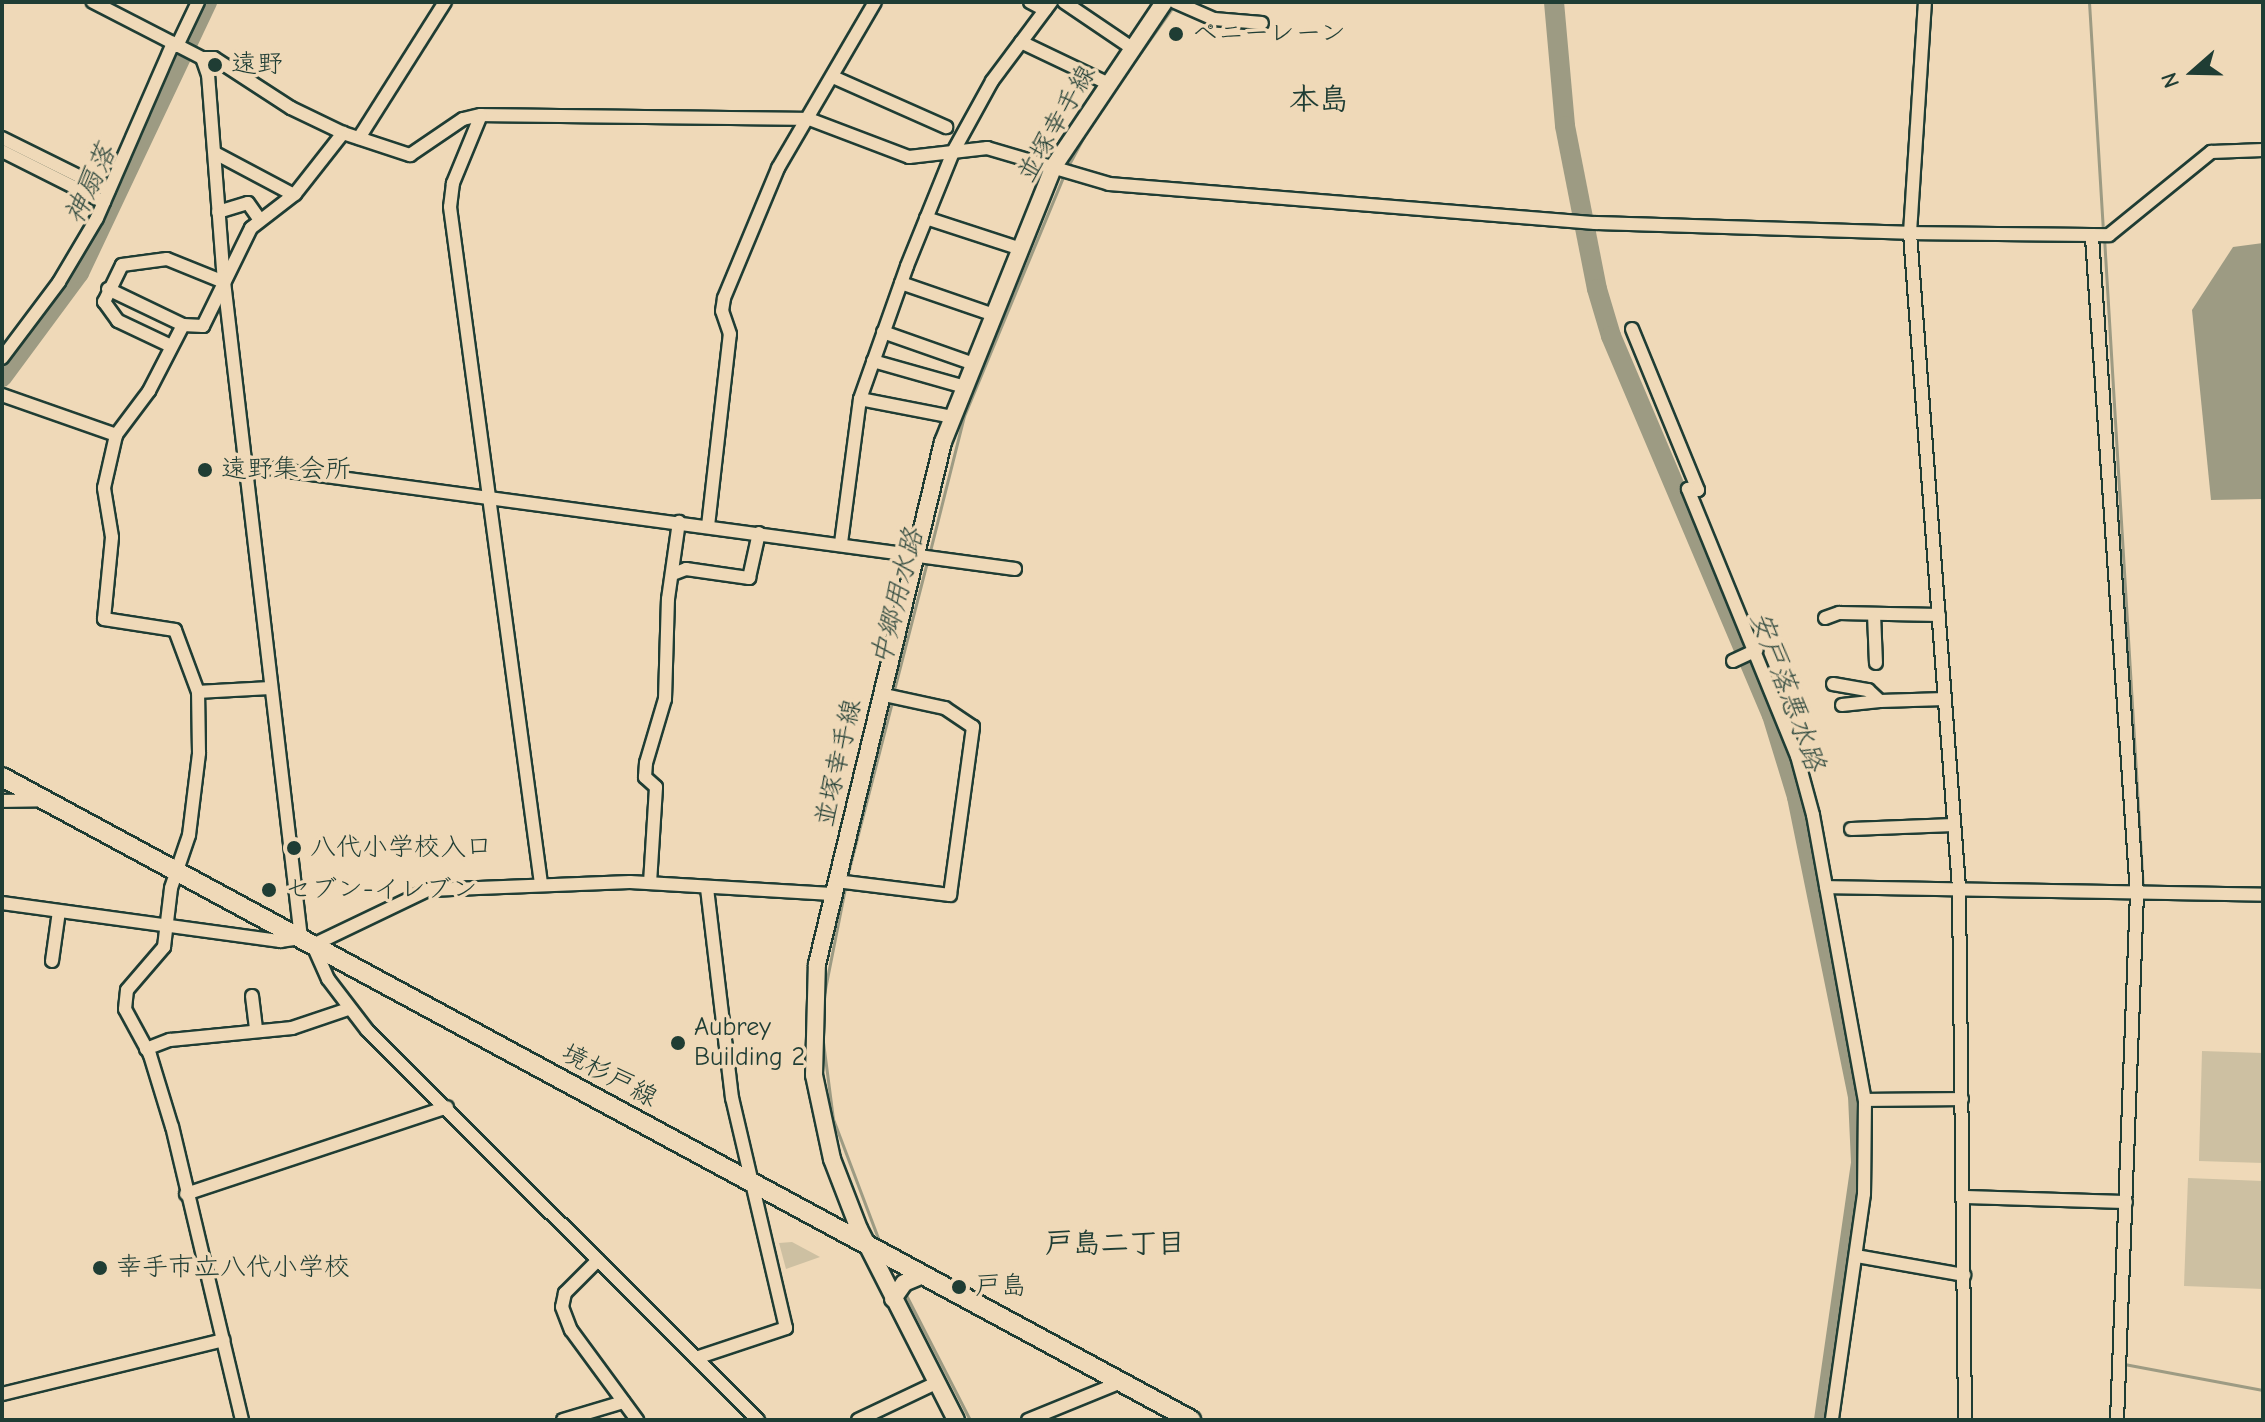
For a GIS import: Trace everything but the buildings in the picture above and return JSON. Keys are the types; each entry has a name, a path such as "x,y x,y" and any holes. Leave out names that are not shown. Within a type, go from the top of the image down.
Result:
{"main road":[{"name":"並塚幸手線","path":"956,1420 866,1244 832,1159 814,1075 817,964 912,553 953,417 1054,166 1164,2"},
{"name":"境杉戸線","path":"2,777 1191,1420"},
{"path":"893,1299 904,1283 923,1275"}],"street":[{"path":"93,2 114,7 202,58 214,58 291,108 343,133 410,155 463,119 481,115 809,119 909,157 987,148 1109,184 1595,223 2092,237 2109,235 2211,152 2263,150"},
{"path":"2,358 8,340 59,282 106,197 175,44 198,2"},
{"path":"359,138 445,2"},
{"path":"708,526 730,334 724,298 778,168 875,2"},
{"path":"841,543 860,399 883,332 953,152 1021,42 1048,6 1030,2"},
{"path":"1064,2 1132,48"},
{"path":"1925,2 1910,233 1959,888 1965,1420"},
{"path":"1180,5 1214,19 1262,27"},
{"path":"1021,42 1107,83"},
{"path":"202,58 210,85 224,282 269,688 307,941 348,1009 758,1420"},
{"path":"833,77 946,127"},
{"path":"481,115 453,183 450,207 541,884"},
{"path":"108,289 183,325 203,326 259,219 294,195 343,133"},
{"path":"2,138 106,197"},
{"path":"2,151 106,197"},
{"path":"215,153 294,195"},
{"path":"218,212 248,203 259,219"},
{"path":"926,218 1021,249"},
{"path":"2092,237 2137,893 2117,1420"},
{"path":"171,346 118,321 104,302 122,265 159,259 224,282"},
{"path":"901,283 994,315"},
{"path":"183,325 149,391 116,435 104,488 112,537 104,619 175,630 198,692 199,753 161,954 140,972 125,996 130,1024 146,1049 172,1127 242,1420"},
{"path":"1632,329 1698,490 1688,489 1757,650 1797,756 1826,887 1865,1100 1864,1194 1832,1420"},
{"path":"883,332 974,364"},
{"path":"873,361 965,387"},
{"path":"2,395 116,435"},
{"path":"860,399 953,417"},
{"path":"244,465 841,543 1015,569"},
{"path":"650,883 656,787 645,777 646,763 665,699 679,522"},
{"path":"673,574 686,569 749,578 759,533"},
{"path":"1825,618 1839,613 1939,615"},
{"path":"1874,614 1876,663"},
{"path":"1733,661 1757,650"},
{"path":"1833,684 1868,690 1880,701"},
{"path":"198,692 269,688"},
{"path":"2,903 280,941 307,941 428,890 541,884 650,883 950,895 973,727 945,708 880,694"},
{"path":"1842,705 1945,699"},
{"path":"2,801 45,800"},
{"path":"1851,829 1954,825"},
{"path":"696,1358 786,1328 749,1182 732,1098 707,887"},
{"path":"1826,887 2263,895"},
{"path":"52,961 59,911"},
{"path":"252,996 256,1031"},
{"path":"146,1049 170,1040 292,1028 348,1009"},
{"path":"1865,1100 1962,1099"},
{"path":"186,1194 447,1107"},
{"path":"1964,1197 2126,1202"},
{"path":"1856,1256 1964,1275"},
{"path":"598,1260 565,1293 562,1307 571,1330 637,1420"},
{"path":"2,1394 223,1340"},
{"path":"1028,1420 1121,1382"},
{"path":"858,1420 936,1383"},
{"path":"563,1420 623,1402"}],"shaded area":[{"path":"2263,243 2263,499 2211,500 2192,310 2233,247"},
{"path":"2202,1051 2263,1053 2263,1163 2199,1161"},
{"path":"2188,1178 2263,1181 2263,1289 2184,1286"},
{"path":"792,1242 820,1257 786,1269 779,1243"}],"waterway":[{"name":"神扇落","path":"2,377 79,273 207,2"},
{"name":"安戸落悪水路","path":"1554,2 1565,126 1597,289 1611,336 1772,715 1797,797 1858,1096 1861,1163 1824,1420"},
{"path":"2089,2 2103,230"},
{"name":"中郷用水路","path":"1119,83 1175,4"},
{"name":"中郷用水路","path":"1067,168 1084,136"},
{"name":"中郷用水路","path":"929,555 964,416 1064,175"},
{"path":"2104,237 2143,889"},
{"name":"中郷用水路","path":"893,694 927,562"},
{"name":"中郷用水路","path":"847,877 892,702"},
{"name":"中郷用水路","path":"824,994 845,888"},
{"name":"中郷用水路","path":"823,1042 833,1119 879,1241"},
{"name":"中郷用水路","path":"905,1293 970,1420"},
{"path":"2111,1420 2114,1335"},
{"path":"2124,1364 2263,1390"}],"place":[{"name":"ペニーレーン","path":"1176,34"},
{"name":"遠野","path":"215,65"},
{"name":"遠野集会所","path":"205,470"},
{"name":"八代小学校入口","path":"294,848"},
{"name":"セブン-イレブン","path":"269,890"},
{"name":"Aubrey Building 2","path":"678,1043"},
{"name":"幸手市立八代小学校","path":"100,1268"},
{"name":"戸島","path":"959,1287"}],"district":[{"name":"本島","path":"1319,100"},
{"name":"戸島二丁目","path":"1115,1243"}]}
